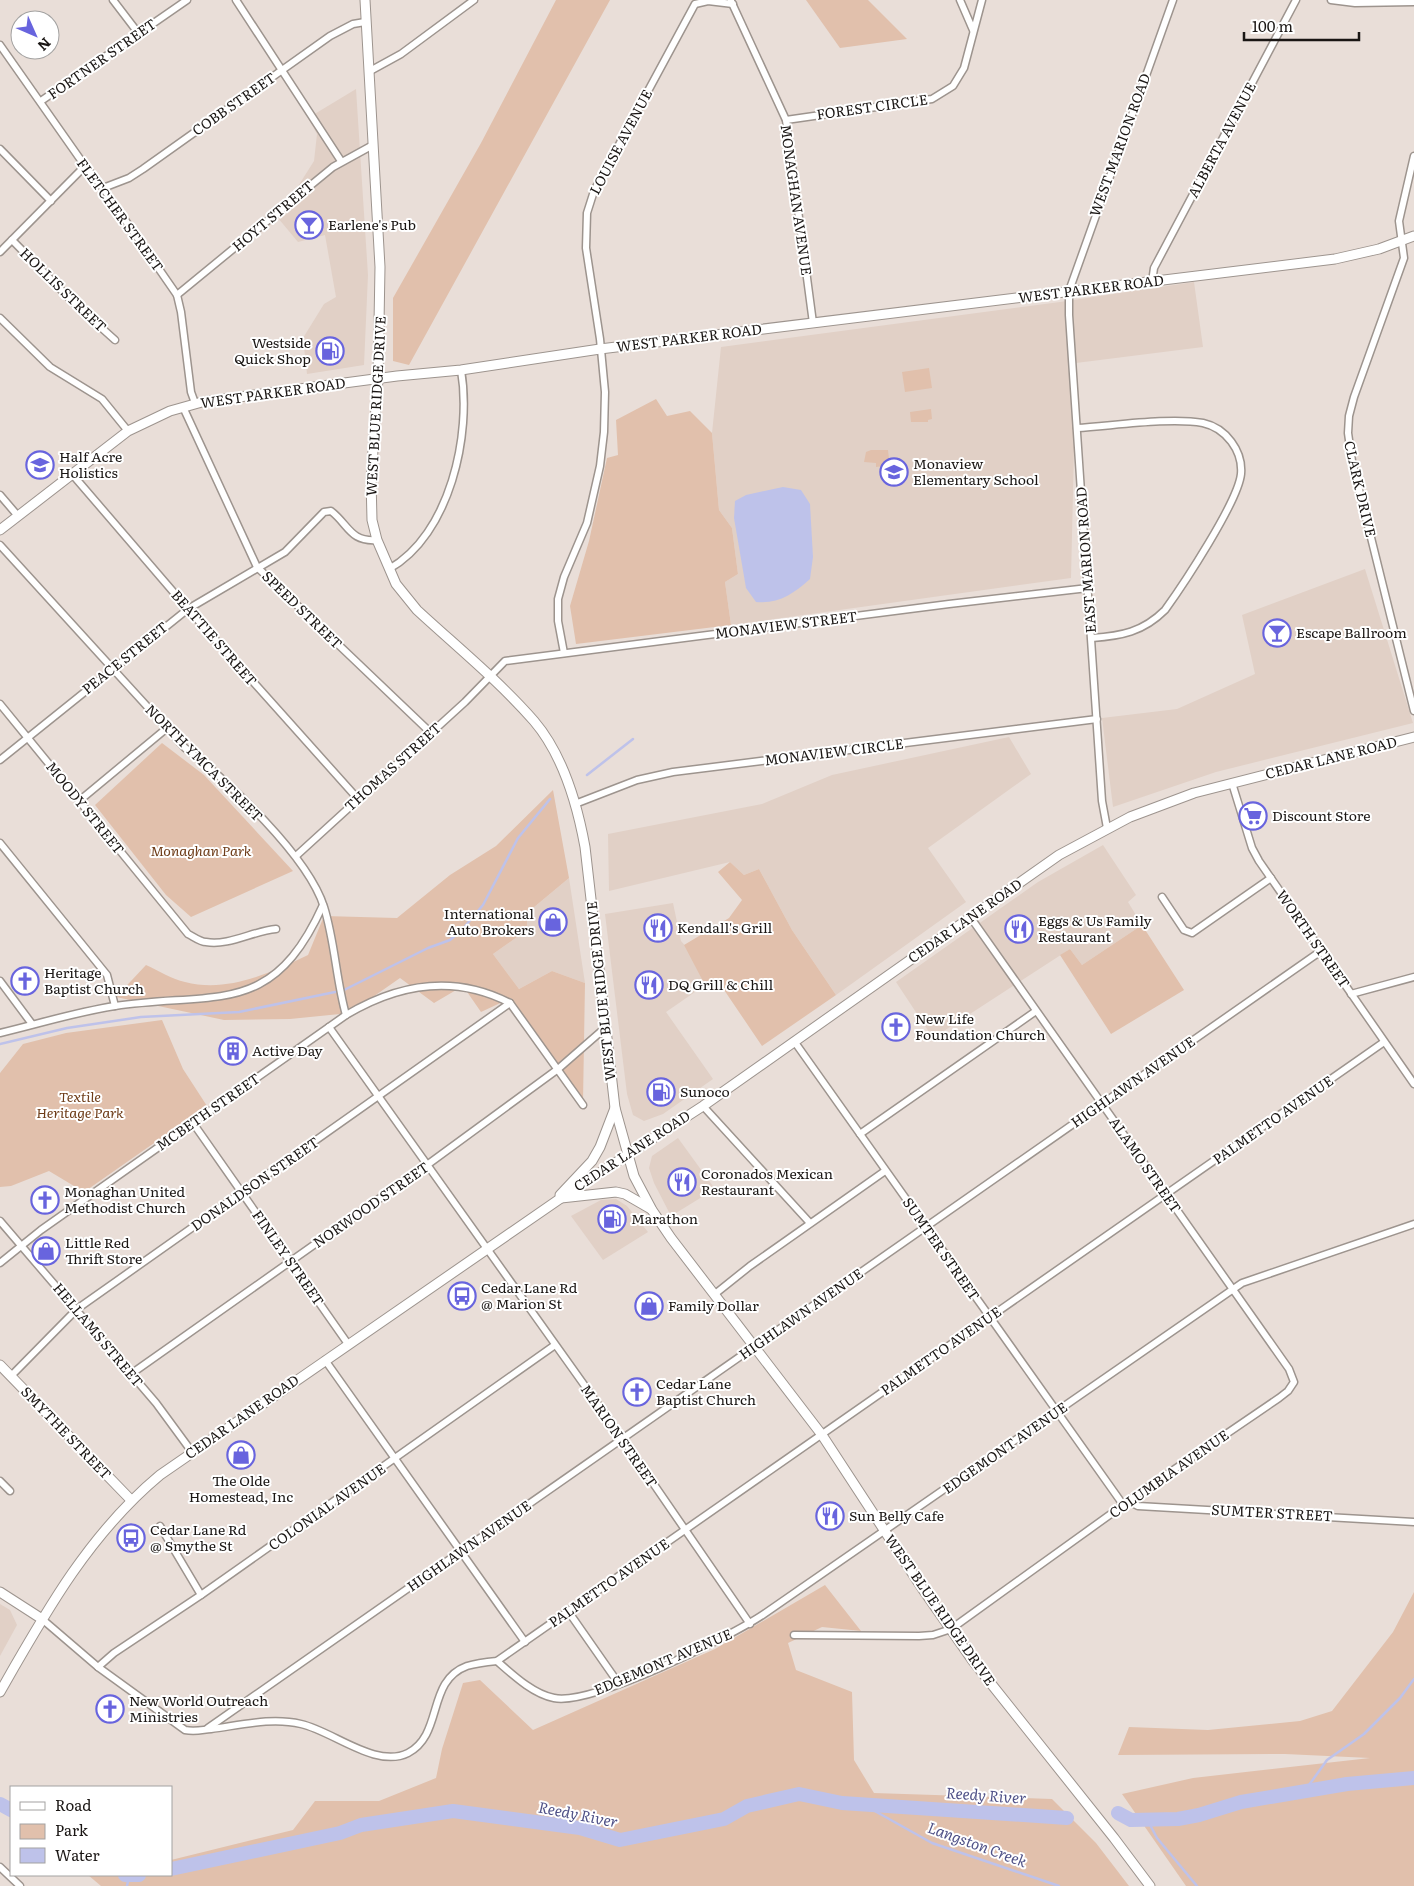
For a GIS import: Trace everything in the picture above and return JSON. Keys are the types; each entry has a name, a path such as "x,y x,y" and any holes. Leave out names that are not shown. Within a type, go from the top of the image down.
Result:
{"main road":[{"name":"WEST BLUE RIDGE DRIVE","path":"365,0 380,267 378,379 370,496 377,540 396,584 417,610 534,721 545,736 562,769 576,804 585,847 615,1108 634,1176 652,1210 822,1434 885,1531 993,1687 1150,1886"},
{"name":"WEST PARKER ROAD","path":"0,530 128,431 155,417 195,403 222,398 461,370 600,349 1335,259 1379,249 1414,236"},
{"name":"CEDAR LANE ROAD","path":"0,1692 42,1619 75,1567 100,1534 131,1500 192,1452 548,1206 703,1106 1059,856 1107,828 1162,804 1232,783 1414,737"},
{"name":"CEDAR LANE ROAD","path":"548,1206 592,1161 600,1147 615,1108"},
{"name":"CEDAR LANE ROAD","path":"561,1198 616,1192 625,1194 652,1210"},
{"name":"SMYTHE STREET","path":"0,1365 131,1500"},
{"path":"0,1592 42,1619"}],"street":[{"path":"113,0 139,34"},
{"name":"FORTNER STREET","path":"41,101 187,0"},
{"path":"236,0 341,161"},
{"path":"370,71 381,67 401,54 474,0"},
{"path":"960,0 973,30"},
{"name":"FOREST CIRCLE","path":"786,120 922,101 941,95 954,86 960,77 982,0"},
{"name":"WEST MARION ROAD","path":"1070,291 1173,0"},
{"name":"ALBERTA AVENUE","path":"1152,282 1154,268 1165,246 1296,0"},
{"path":"1331,0 1355,3 1414,2"},
{"name":"LOUISE AVENUE","path":"600,349 586,248 586,224 589,204 606,166 696,2 731,2"},
{"name":"MONAGHAN AVENUE","path":"731,2 786,120 813,323"},
{"name":"COBB STREET","path":"103,188 129,178 143,169 330,36 353,24 365,22"},
{"name":"FLETCHER STREET","path":"0,45 177,295 181,312 191,392 195,403"},
{"name":"HOYT STREET","path":"177,295 341,161 373,145"},
{"path":"0,149 52,201"},
{"name":"CLARK DRIVE","path":"1414,156 1399,221 1404,258 1354,397 1348,433 1352,461 1414,711"},
{"path":"0,252 85,166"},
{"name":"HOLLIS STREET","path":"12,240 75,304 115,340"},
{"name":"EAST MARION ROAD","path":"1070,291 1069,315 1102,804 1107,828"},
{"path":"0,318 50,367 102,399 128,431"},
{"path":"564,653 558,621 558,599 564,577 587,523 597,482 603,440 605,401 600,349"},
{"path":"389,569 404,560 416,547 434,520 450,487 461,448 464,428 461,370"},
{"name":"SPEED STREET","path":"182,407 257,567 431,733"},
{"path":"1077,428 1175,422 1204,423 1218,429 1228,437 1239,454 1241,465 1239,482 1231,503 1165,610 1151,623 1135,632 1092,638"},
{"name":"BEATTIE STREET","path":"72,474 188,609 358,799"},
{"path":"0,495 18,516"},
{"name":"PEACE STREET","path":"0,760 188,609 284,552 320,514 327,511 334,514 357,537 364,541 377,540"},
{"name":"NORTH YMCA STREET","path":"0,544 185,748 214,770 296,856 323,904 346,1015"},
{"name":"MONAVIEW STREET","path":"490,678 505,661 1088,588"},
{"name":"THOMAS STREET","path":"296,856 490,678"},
{"name":"MOODY STREET","path":"0,704 188,934 205,942 221,942 262,930 276,929"},
{"name":"MONAVIEW CIRCLE","path":"576,804 637,780 673,772 1097,719"},
{"path":"80,801 167,728"},
{"name":"WORTH STREET","path":"1232,783 1252,848 1414,1084"},
{"path":"0,843 106,975 115,1006"},
{"path":"1162,897 1184,930 1192,933 1271,878"},
{"path":"0,1033 115,1006 221,996 256,986 280,971 296,953 311,931 323,904"},
{"name":"ALAMO STREET","path":"970,918 1233,1290"},
{"name":"HIGHLAWN AVENUE","path":"207,1729 1321,951"},
{"path":"1351,994 1414,977"},
{"path":"0,981 32,1024"},
{"name":"MCBETH STREET","path":"0,1263 22,1244 346,1015 384,995 426,986 461,986 494,995 510,1003"},
{"path":"510,1003 583,1105"},
{"name":"DONALDSON STREET","path":"11,1376 77,1309 510,1003"},
{"path":"860,1134 1036,1011"},
{"name":"MARION STREET","path":"329,1027 622,1438 750,1624"},
{"name":"NORWOOD STREET","path":"132,1374 427,1165 558,1069 605,1028"},
{"name":"SUMTER STREET","path":"794,1041 1124,1506"},
{"name":"PALMETTO AVENUE","path":"497,1661 1384,1042"},
{"path":"703,1106 810,1224"},
{"name":"FINLEY STREET","path":"193,1122 348,1344"},
{"path":"715,1294 885,1170"},
{"name":"HELLAMS STREET","path":"0,1221 22,1244 132,1374 192,1452"},
{"name":"EDGEMONT AVENUE","path":"497,1661 536,1691 555,1698 576,1698 619,1684 750,1624 1242,1283 1414,1224"},
{"name":"COLUMBIA AVENUE","path":"794,1635 919,1636 933,1635 951,1628 1278,1398 1293,1386 1293,1374 1233,1290"},
{"name":"COLONIAL AVENUE","path":"98,1667 114,1653 201,1595 555,1345"},
{"path":"325,1360 525,1642"},
{"path":"0,1481 10,1491"},
{"name":"SUMTER STREET","path":"1130,1502 1138,1506 1414,1522"},
{"path":"160,1526 201,1595"},
{"path":"568,1611 619,1684"},
{"path":"42,1619 98,1667 185,1730 196,1732 271,1721 292,1722 316,1729 375,1755 398,1756 414,1750 425,1738 439,1694 450,1676 468,1666 497,1661"},
{"path":"0,1867 13,1883 20,1886"}],"shaded area":[{"path":"356,89 368,275 364,365 307,374 303,338 324,304 336,297 325,235 298,242 278,218 314,161 317,134 308,118"},
{"name":"Monaview Elementary School","path":"1194,282 1203,347 1076,363 1071,578 731,625 725,582 738,574 732,528 719,510 712,433 721,347 1060,302"},
{"path":"1365,569 1413,723 1216,772 1113,807 1102,718 1177,709 1255,674 1242,615"},
{"path":"1009,737 1031,774 928,848 966,902 836,995 792,930 759,869 744,875 730,862 609,891 608,834 762,804 832,775"},
{"path":"1103,845 1136,895 1128,902 1142,925 1082,965 1070,949 933,1038 896,982 1038,882"},
{"path":"569,878 585,983 552,971 519,989 493,954 527,930 527,913"},
{"path":"673,903 681,941 688,949 705,985 666,1012 713,1079 663,1114 644,1121 633,1115 627,1094 605,914"},
{"path":"678,1138 715,1189 671,1216 654,1183 649,1168 652,1156"},
{"path":"616,1199 627,1206 648,1232 603,1260 571,1216 601,1200"},
{"path":"0,1604 10,1610 17,1625 0,1656"}],"green space":[{"path":"556,0 610,0 409,365 393,361 393,298 481,143"},
{"path":"806,0 868,0 907,39 840,48"},
{"path":"929,368 932,388 905,392 902,372"},
{"path":"656,399 667,416 690,411 712,433 719,510 732,528 738,574 725,582 731,625 576,644 570,606 589,541 607,458 618,455 616,420"},
{"path":"931,409 932,419 928,420 928,422 911,422 910,412"},
{"path":"871,450 888,450 889,459 884,466 876,467 876,463 864,462 866,452"},
{"name":"Monaghan Park","path":"162,743 204,775 293,871 191,917 166,895 95,805"},
{"path":"553,790 569,878 527,913 527,930 493,954 519,989 552,971 585,983 583,1102 511,998 481,1012 463,986 434,1003 400,978 350,1013 290,1019 224,1020 116,997 146,965 185,982 201,985 233,983 264,974 308,955 324,916 397,918 450,875 496,846"},
{"path":"730,862 744,875 759,869 792,930 836,995 762,1046 716,978 705,985 684,945 729,918 742,900 718,872"},
{"path":"1142,925 1184,990 1111,1034 1060,955 1070,949 1082,965"},
{"name":"Textile Heritage Park","path":"162,1020 183,1069 207,1106 84,1192 49,1171 11,1186 0,1187 0,1073 23,1044 66,1033"},
{"path":"825,1585 861,1631 822,1627 788,1643 796,1670 852,1692 854,1760 874,1793 1052,1799 1096,1843 1129,1886 101,1886 89,1876 172,1876 172,1860 293,1830 315,1801 379,1801 436,1778 442,1749 463,1683 480,1680 533,1730 715,1649"},
{"path":"1414,1592 1414,1886 1186,1886 1122,1794 1193,1778 1370,1758 1285,1754 1118,1755 1129,1727 1208,1730 1300,1721 1332,1711 1393,1632"}],"water":[{"path":"783,487 801,490 810,504 813,557 810,579 798,589 779,600 756,602 746,588 734,518 735,501 746,495"}],"waterway":[{"path":"587,775 633,739"},
{"path":"344,990 428,948 450,940 461,931 483,905 518,838 550,799"},
{"path":"0,1044 67,1028 141,1017 239,1012 335,992"},
{"path":"1304,1792 1327,1760 1364,1734 1400,1698 1414,1679"},
{"name":"Reedy River","path":"1118,1813 1131,1820 1178,1819 1199,1815 1241,1802 1347,1784 1414,1778"},
{"name":"Reedy River","path":"172,1869 340,1833 361,1825 453,1811 580,1828 620,1840 724,1819 747,1806 799,1794 842,1803 1067,1818"},
{"name":"Reedy River","path":"0,1804 10,1809"},
{"name":"Langston Creek","path":"864,1805 932,1843 1059,1886"},
{"path":"1148,1821 1157,1838 1197,1886"},
{"path":"127,1886 129,1876"}],"place":[{"name":"Earlene's Pub","path":"309,225"},
{"name":"Westside Quick Shop","path":"330,351"},
{"name":"Half Acre Holistics","path":"40,465"},
{"name":"Monaview Elementary School","path":"894,472"},
{"name":"Escape Ballroom","path":"1277,633"},
{"name":"Discount Store","path":"1253,816"},
{"name":"International Auto Brokers","path":"553,922"},
{"name":"Kendall's Grill","path":"658,928"},
{"name":"Eggs & Us Family Restaurant","path":"1019,929"},
{"name":"Heritage Baptist Church","path":"25,981"},
{"name":"DQ Grill & Chill","path":"649,985"},
{"name":"New Life Foundation Church","path":"896,1027"},
{"name":"Active Day","path":"233,1051"},
{"name":"Sunoco","path":"661,1092"},
{"name":"Coronados Mexican Restaurant","path":"682,1182"},
{"name":"Monaghan United Methodist Church","path":"45,1200"},
{"name":"Marathon","path":"612,1219"},
{"name":"Little Red Thrift Store","path":"46,1251"},
{"name":"Cedar Lane Rd @ Marion St","path":"462,1296"},
{"name":"Family Dollar","path":"649,1306"},
{"name":"Cedar Lane Baptist Church","path":"637,1392"},
{"name":"The Olde Homestead, Inc","path":"241,1455"},
{"name":"Sun Belly Cafe","path":"830,1516"},
{"name":"Cedar Lane Rd @ Smythe St","path":"131,1538"},
{"name":"New World Outreach Ministries","path":"110,1709"}]}
